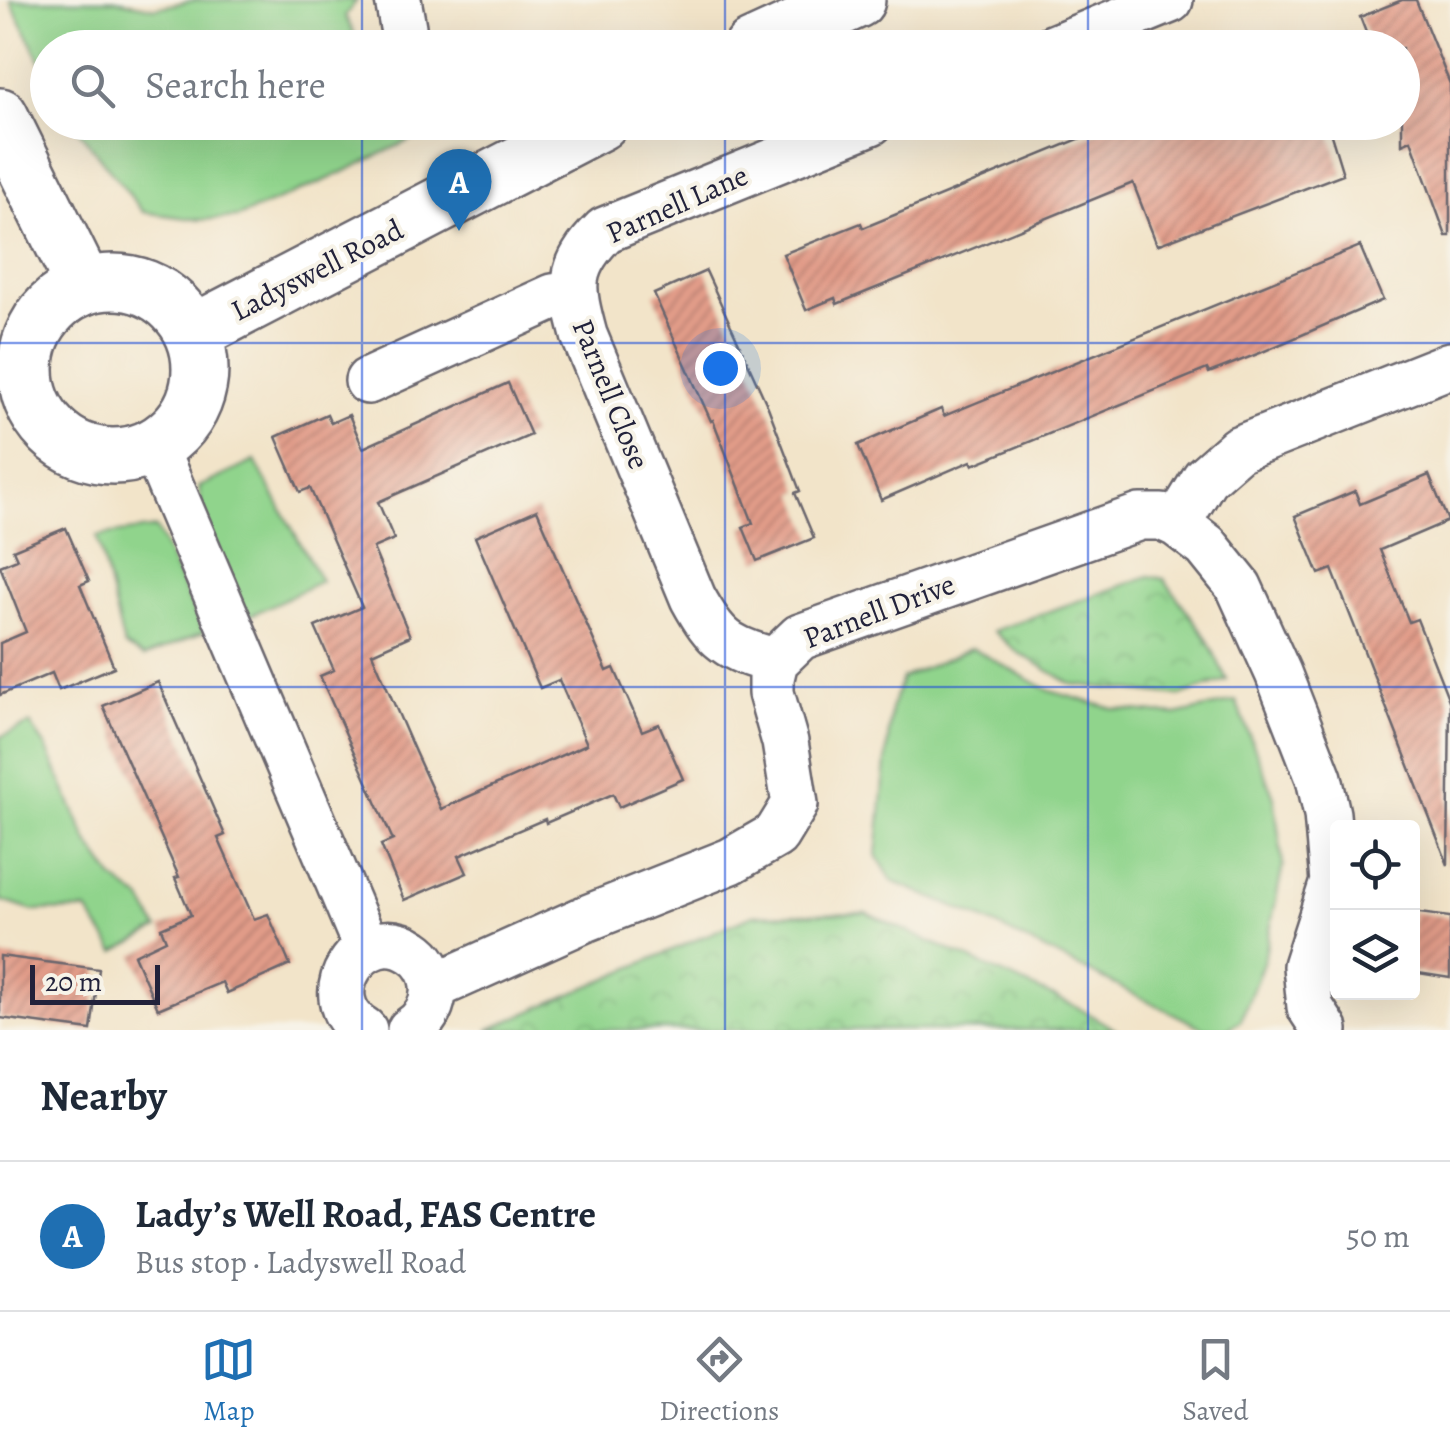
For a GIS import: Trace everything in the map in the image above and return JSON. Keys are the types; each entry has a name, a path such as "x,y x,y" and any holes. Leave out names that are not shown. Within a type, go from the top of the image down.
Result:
{"street":[{"path":"791,30 856,0"},
{"path":"1097,30 1170,0"},
{"path":"0,116 84,286"},
{"name":"Ladyswell Road","path":"193,333 565,140"},
{"name":"Parnell Lane","path":"573,295 576,271 584,252 605,230 827,140"},
{"path":"117,282 148,288 175,306 193,333 201,365 196,398 180,426 154,447 120,457 84,452 17,414 32,335 54,305 84,286 117,282"},
{"name":"Parnell Close","path":"368,381 553,297 573,295 584,336 693,598 710,629 728,646 744,654 774,660"},
{"path":"1326,1030 1310,1007 1306,966 1333,882 1327,814 1319,778 1239,587 1206,546 1177,524 1205,478 1238,449 1450,365"},
{"path":"154,447 366,949"},
{"name":"Parnell Drive","path":"434,987 585,918 731,861 776,835 795,804 785,742 771,693 774,660 800,637 1140,517 1162,517 1177,524"},
{"path":"358,1029 347,1014 341,985 354,958 366,949 396,944 410,950 430,972 434,987 425,1016 410,1030"}],"green space":[{"path":"10,0 117,0 155,8 196,0 357,0 345,16 352,30 30,30 30,40"},
{"path":"86,140 410,140 238,217 199,220 143,212"},
{"path":"255,461 321,581 243,619 203,523 199,487"},
{"path":"156,528 204,632 144,657 124,646 97,536"},
{"path":"1149,576 1164,579 1206,637 1227,680 1180,696 1071,684 1016,651 993,631"},
{"path":"972,648 1050,691 1114,709 1176,715 1236,701 1274,797 1283,865 1264,960 1241,1020 1227,1030 1205,1029 982,919 892,881 877,855 891,709 902,678"},
{"path":"30,724 46,747 88,842 114,879 142,900 158,929 115,952 87,910 33,911 0,900 0,737"},
{"path":"866,913 1077,1007 1116,1030 488,1030 753,915"}],"building":[{"path":"1402,0 1416,0 1450,84 1450,236 1446,236 1411,140 1420,140 1420,30 1365,30 1360,17"},
{"path":"1076,140 1333,140 1343,174 1157,245 1133,183 837,304 835,298 806,310 783,254 861,223 863,228"},
{"path":"1360,246 1383,300 1260,353 1209,373 1207,369 881,500 858,445 941,409 944,416"},
{"path":"706,271 768,407 800,491 795,493 814,538 757,561 743,527 753,523 713,420 654,294"},
{"path":"508,383 531,435 378,502 394,539 373,548 410,636 372,653 415,752 441,809 587,744 559,680 540,688 475,537 537,510 607,671 614,668 642,731 659,724 683,779 619,807 613,794 459,856 467,873 404,900 381,845 393,840 320,676 334,670 315,627 362,607 310,488 300,492 276,437 327,414 331,423 349,415 363,448"},
{"path":"1429,475 1448,521 1380,550 1409,622 1417,619 1450,703 1448,865 1332,569 1319,574 1295,516 1355,491 1360,504"},
{"path":"66,528 89,581 80,585 114,667 59,690 52,673 0,695 0,643 26,632 0,566 17,559 13,550"},
{"path":"158,682 225,835 218,838 254,919 268,914 290,965 227,993 222,982 158,1009 134,955 166,940 161,928 191,915 175,878 179,877 103,706"},
{"path":"1420,913 1450,917 1450,978 1420,973"},
{"path":"0,956 99,969 91,1030 0,1018"}],"place":[{"name":"Lady’s Well Road, FAS Centre","path":"459,231"}]}
